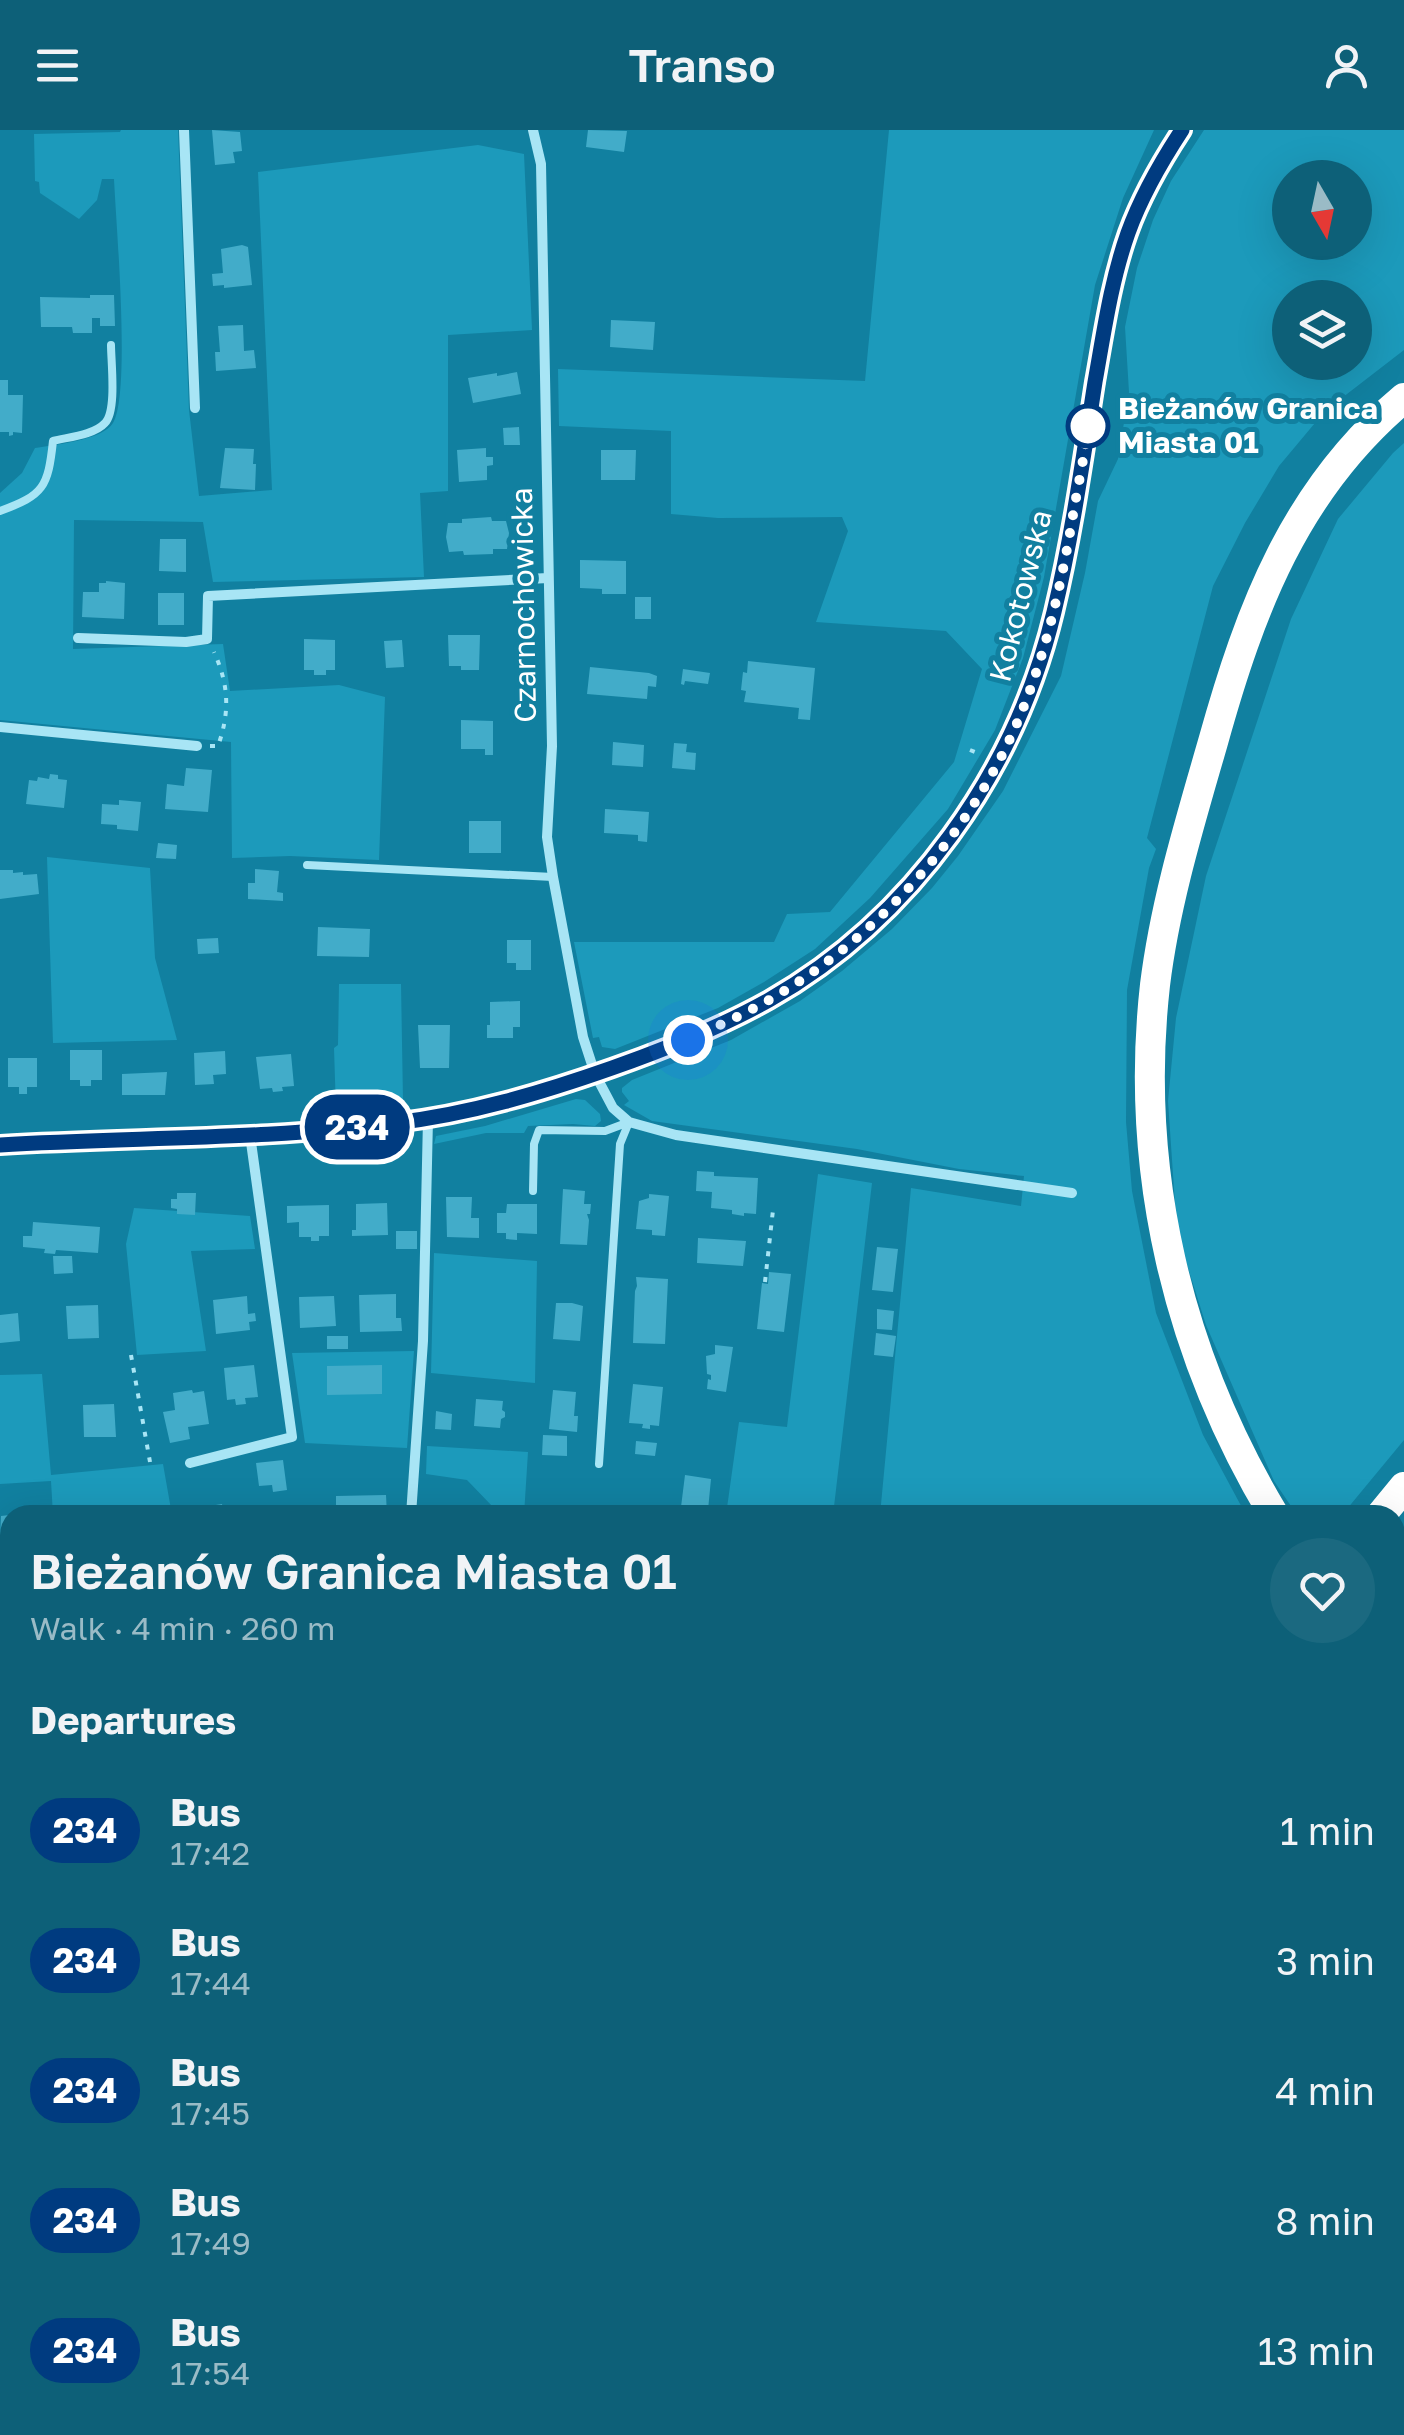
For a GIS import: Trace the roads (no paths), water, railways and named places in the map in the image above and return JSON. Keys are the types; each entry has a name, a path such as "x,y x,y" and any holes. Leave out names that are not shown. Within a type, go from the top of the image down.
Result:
{"highway":[{"path":"1268,1505 1226,1425 1200,1360 1183,1315 1167,1246 1150,1096 1156,986 1182,854 1260,596 1306,508 1330,472 1375,422 1404,398"}],"street":[{"path":"184,130 195,408"},
{"name":"Czarnochowicka","path":"532,130 541,164 552,746 547,836 582,1037 602,1072 614,1108 629,1122"},
{"name":"Kokotowska","path":"0,1144 356,1128 477,1109 602,1072 732,1020 812,972 849,944 924,868 964,816 998,762 1030,688 1053,617 1118,265 1136,213 1182,130"},
{"path":"78,638 186,642 207,639 208,596 548,578"},
{"path":"0,727 196,746"},
{"path":"412,1505 423,1341 428,1118"},
{"path":"629,1122 676,1135 1072,1194"},
{"path":"190,1463 292,1436 250,1135"}],"lane":[{"path":"0,511 36,495 48,478 53,441 91,432 106,422 112,410 112,345"},
{"path":"307,865 553,877"},
{"path":"533,1191 534,1144 539,1130 605,1131 629,1122"},
{"path":"599,1464 620,1144 629,1122"}],"place":[{"name":"Bieżanów Granica Miasta 01","path":"1088,426"}]}
